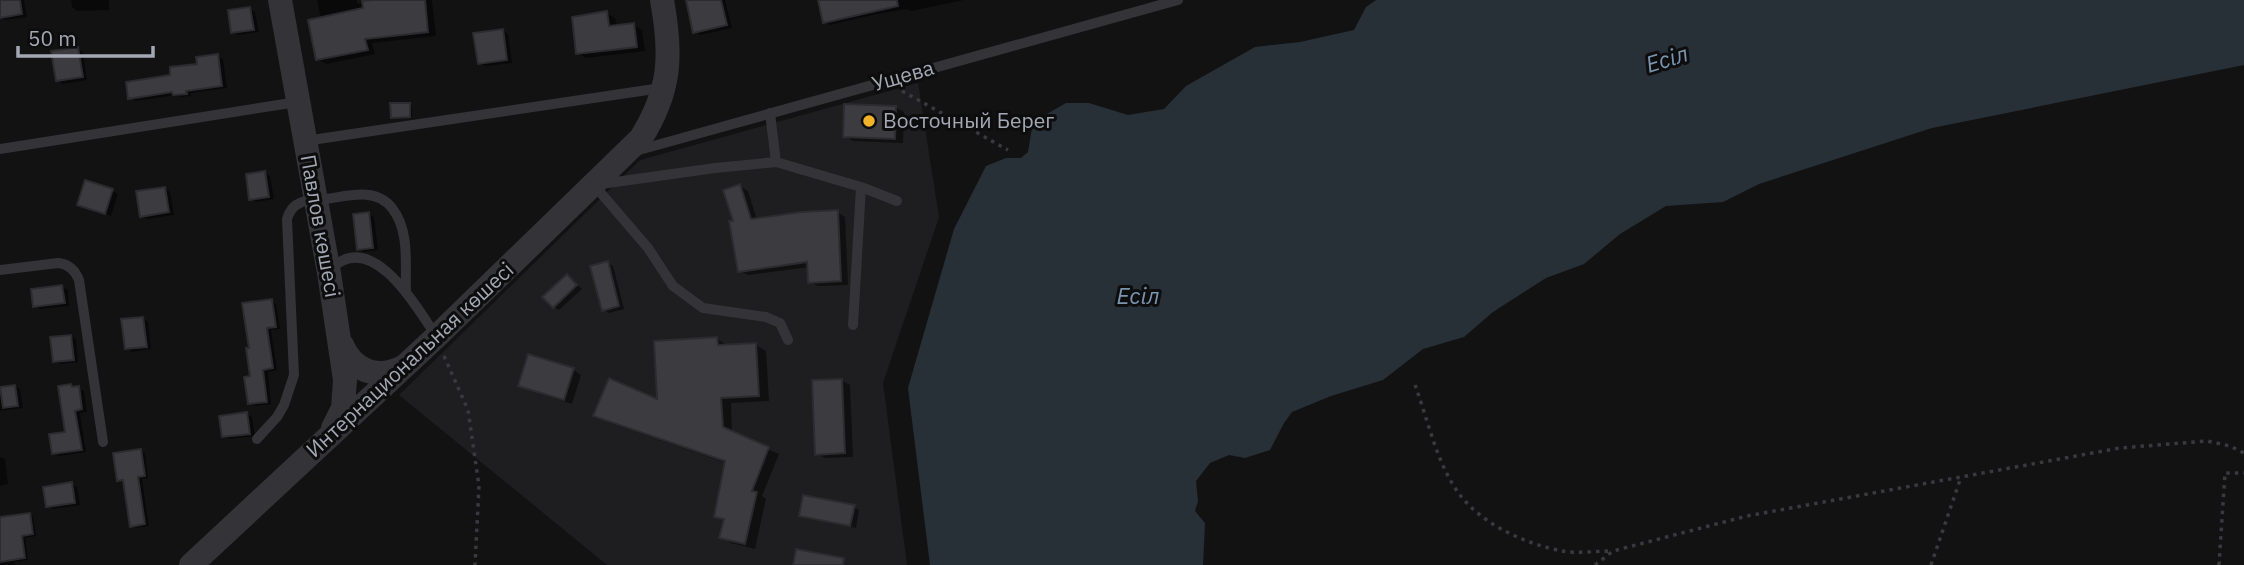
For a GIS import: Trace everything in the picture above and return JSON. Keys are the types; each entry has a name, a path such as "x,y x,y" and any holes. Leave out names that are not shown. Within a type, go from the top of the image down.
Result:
{"street":[{"name":"Павлов көшесі","path":"280,0 329,273 346,390 335,426 320,445"},
{"name":"Интернациональная көшесі","path":"191,565 436,337 641,138 652,120 665,87 668,54 662,0"},
{"path":"338,334 349,358 361,369 377,374 403,367"}],"lane":[{"name":"Ущева","path":"628,153 1178,0"},
{"path":"305,141 665,87"},
{"path":"0,149 298,102"},
{"path":"770,113 776,162"},
{"path":"594,185 776,162 861,187 897,201"},
{"path":"594,185 648,248 673,286 703,309 766,317 780,323 788,340"},
{"path":"853,325 861,187"},
{"path":"257,439 284,405 294,375 288,215 292,208 300,202 360,194 377,196 388,203 397,215 404,233 406,291"},
{"path":"329,273 342,261 363,260 378,266 406,291 436,337"},
{"path":"0,270 58,263 76,273 103,442"}],"path":[{"path":"885,82 1008,150"},
{"path":"436,337 468,410 479,486 475,565"},
{"path":"1415,385 1438,453 1460,494 1487,521 1525,540 1564,551 1613,551 1746,516 2133,447 2207,442 2230,446 2244,453"},
{"path":"2219,565 2225,473 2244,473"},
{"path":"1931,565 1961,477"},
{"path":"1595,565 1613,551"}],"shaded area":[{"path":"918,83 939,217 883,383 907,565 607,565 399,395 640,160"}],"water":[{"name":"Есіл","path":"1376,0 2244,0 2244,65 1932,128 1759,184 1723,202 1666,206 1620,234 1584,264 1546,278 1493,312 1464,337 1423,349 1383,380 1331,396 1292,412 1270,450 1245,458 1229,455 1210,463 1196,481 1198,501 1195,511 1205,523 1203,565 930,565 908,388 954,229 986,166 1006,158 1021,158 1028,152 1033,122 1066,103 1089,103 1128,115 1164,109 1186,86 1255,47 1300,42 1354,30 1366,7"}],"building":[{"path":"0,0 20,0 22,14 0,18"},
{"path":"425,0 428,32 365,39 368,50 316,60 308,20 363,8 362,1"},
{"path":"686,0 721,0 727,25 693,33"},
{"path":"818,0 897,0 898,6 823,23"},
{"path":"250,7 254,30 231,33 228,10"},
{"path":"607,11 609,26 634,23 637,47 576,54 572,17"},
{"path":"503,29 507,60 478,64 473,33"},
{"path":"78,47 83,77 56,81 51,51"},
{"path":"218,54 222,86 186,91 187,94 173,95 172,92 128,99 126,82 170,75 170,67 197,64 196,57"},
{"path":"390,103 410,103 410,117 391,118"},
{"name":"Восточный Берег","path":"844,104 896,106 895,139 843,137"},
{"path":"265,171 269,197 249,200 246,174"},
{"path":"85,180 113,189 105,214 77,205"},
{"path":"740,184 751,219 838,210 841,281 808,283 807,262 738,272 729,221 733,221 723,190"},
{"path":"165,187 169,212 140,217 136,191"},
{"path":"369,212 373,248 357,250 353,214"},
{"path":"608,261 619,306 602,311 590,266"},
{"path":"567,274 577,285 553,308 542,297"},
{"path":"62,285 65,303 33,307 31,289"},
{"path":"272,299 276,327 267,328 273,368 263,370 267,402 248,404 244,377 250,376 246,348 249,348 242,303"},
{"path":"143,317 147,347 125,349 121,319"},
{"path":"71,335 74,360 53,362 50,337"},
{"path":"717,337 718,345 756,343 759,396 721,398 723,427 769,447 752,491 757,492 745,544 719,538 724,519 714,517 725,461 593,416 609,378 657,399 654,341"},
{"path":"528,354 574,368 564,400 518,386"},
{"path":"842,379 845,453 815,455 812,380"},
{"path":"71,384 72,387 79,386 82,409 75,411 82,450 52,454 49,434 65,432 58,386"},
{"path":"15,385 18,406 3,408 0,387"},
{"path":"247,412 250,434 222,437 219,416"},
{"path":"141,449 145,476 138,477 145,524 130,527 123,480 117,481 113,453"},
{"path":"72,482 75,503 46,507 43,487"},
{"path":"803,495 855,505 850,526 799,516"},
{"path":"30,513 33,534 22,536 25,558 0,562 0,517"},
{"path":"796,549 844,558 843,565 793,565"}],"place":[{"name":"Восточный Берег","path":"869,121"}]}
